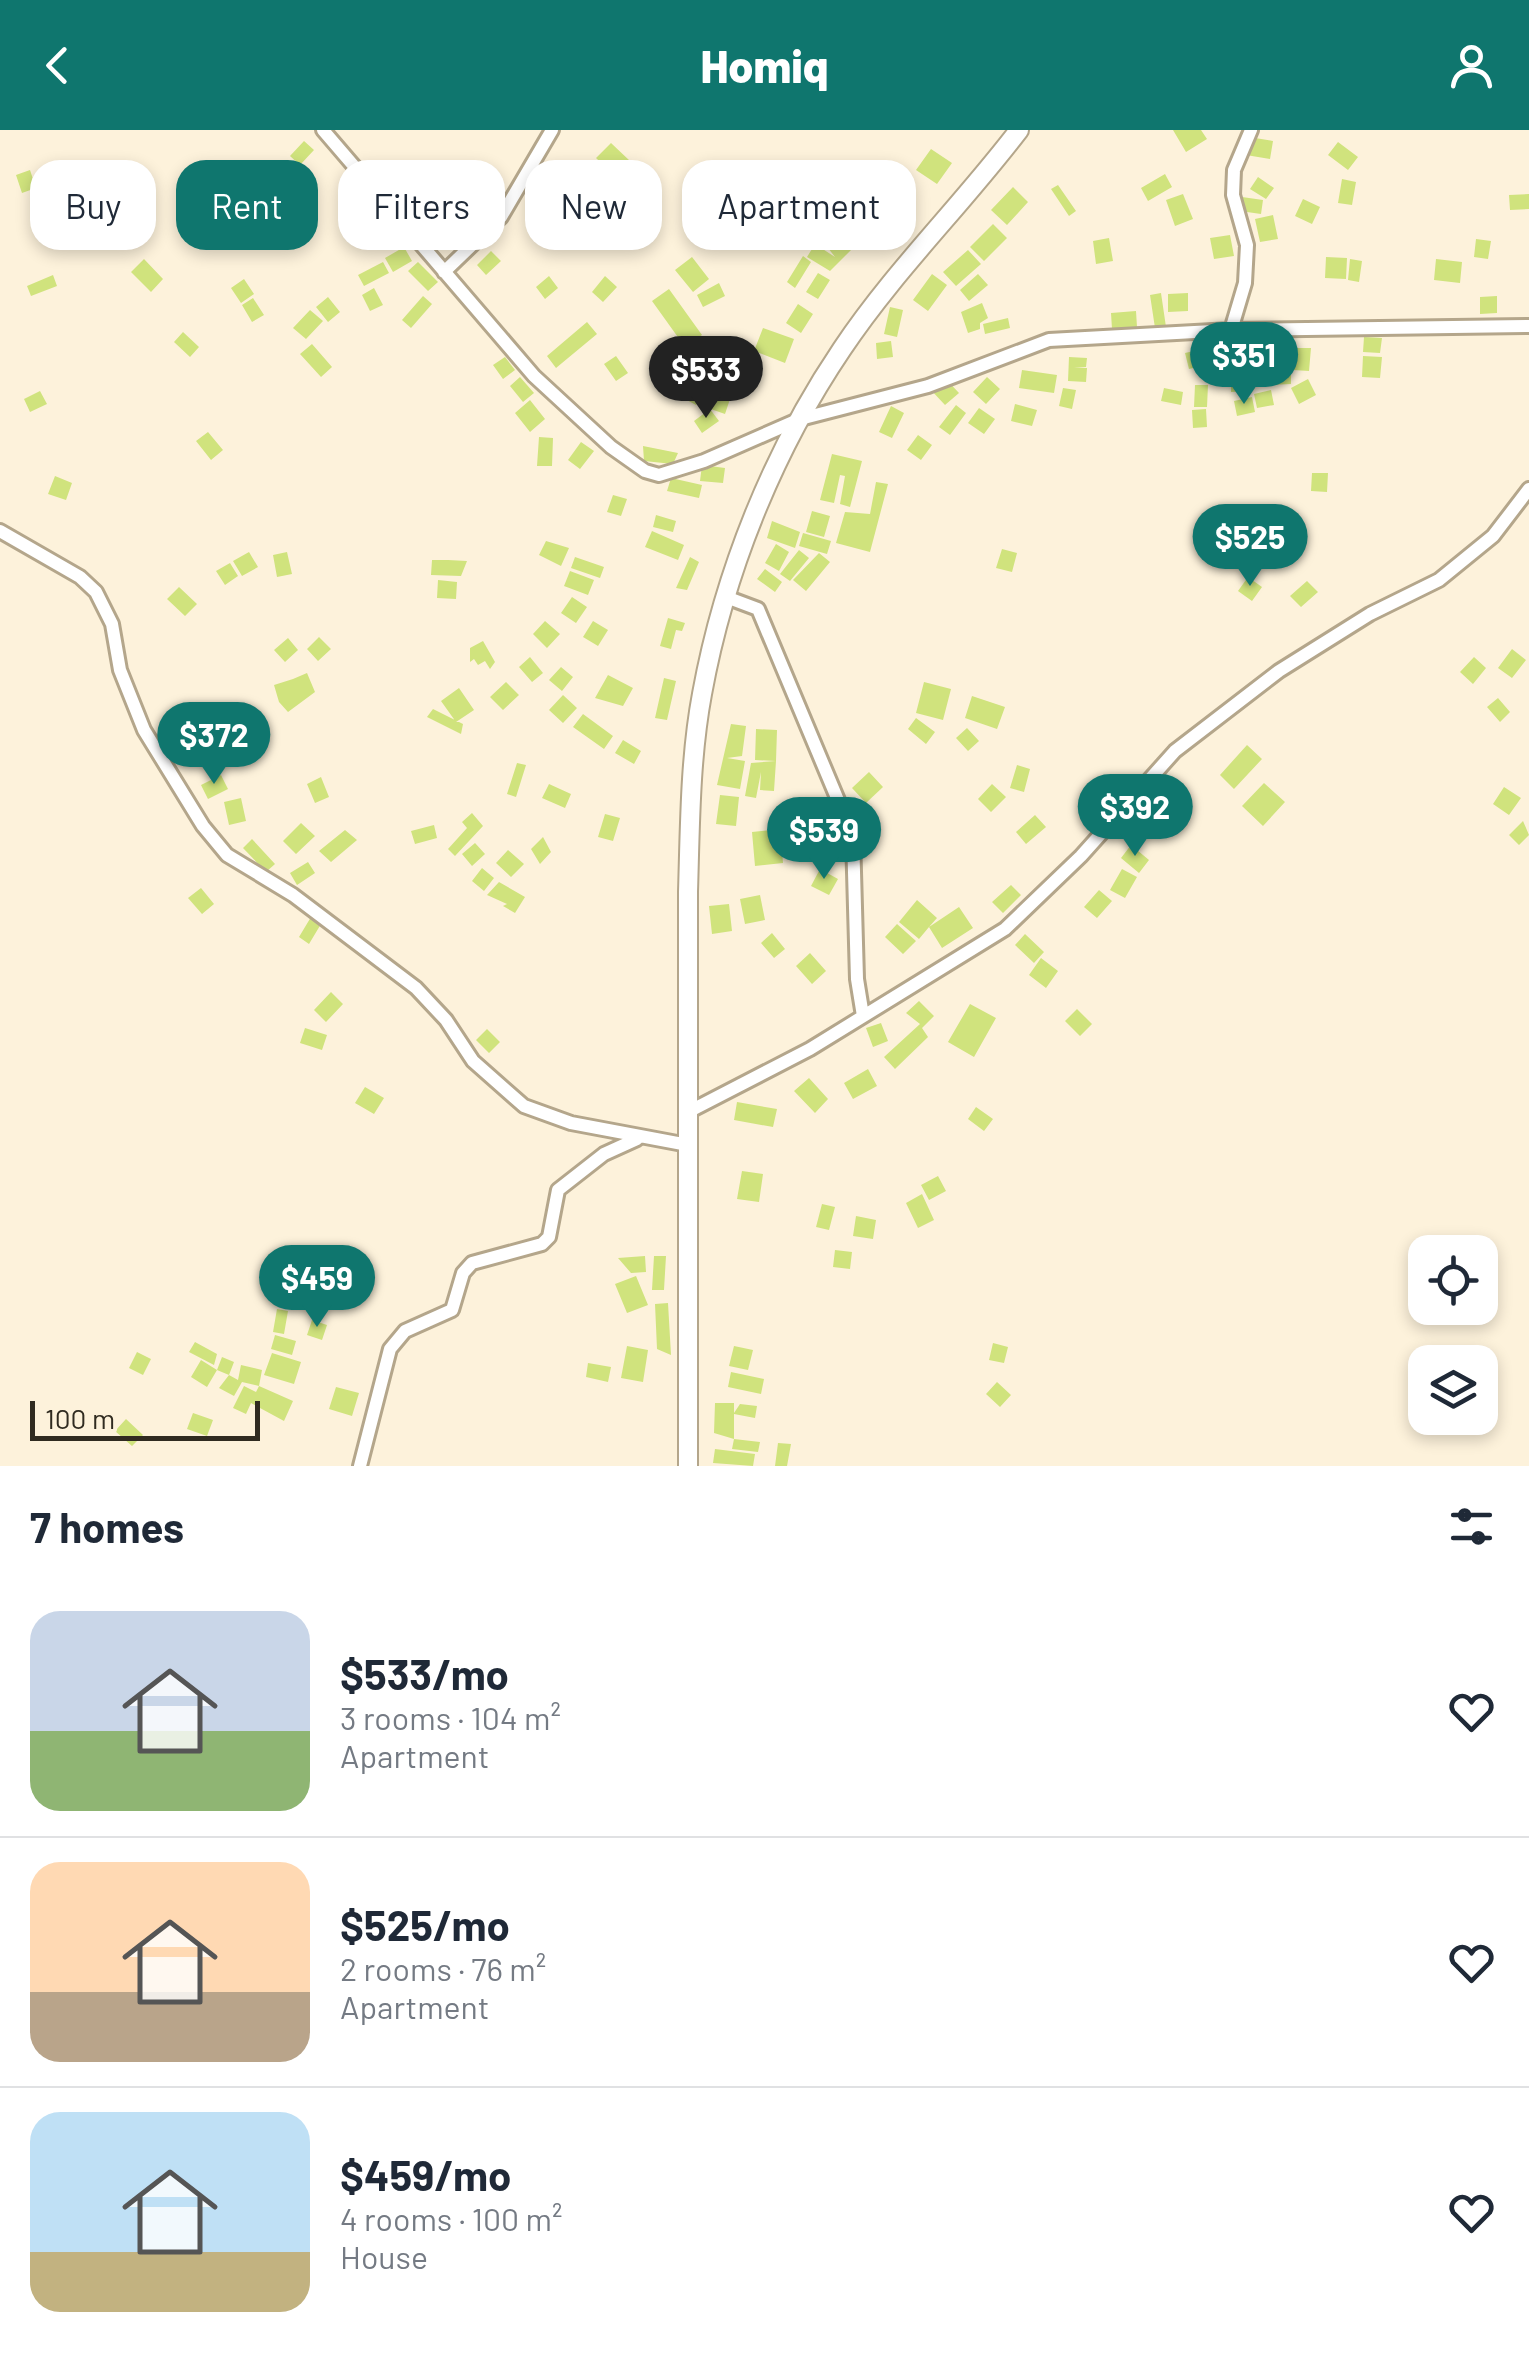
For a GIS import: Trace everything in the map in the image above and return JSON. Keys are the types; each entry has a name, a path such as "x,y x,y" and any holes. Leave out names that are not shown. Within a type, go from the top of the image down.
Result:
{"main road":[{"path":"688,1466 691,798 701,695 726,598 769,483 800,419 841,350 886,289 964,203 1019,130"}],"street":[{"path":"323,130 534,376 585,425 645,472 676,472 800,419 928,386 1049,340 1231,330 1529,326"},
{"path":"444,272 501,217 552,130"},
{"path":"1231,330 1244,283 1247,245 1234,195 1234,170 1251,130"},
{"path":"688,1112 863,1016 1005,929 1081,856 1175,751 1279,671 1370,614 1439,580 1492,536 1529,489"},
{"path":"0,532 80,577 96,592 112,624 120,670 144,730 203,826 227,855 294,895 416,988 446,1020 474,1061 524,1106 571,1123 688,1145"},
{"path":"726,598 758,609 853,836 857,979 863,1016"},
{"path":"360,1466 384,1362 396,1339 452,1310 463,1272 472,1263 542,1244 549,1237 558,1190 604,1154 640,1138"}],"building":[{"path":"1173,130 1201,130 1207,139 1186,152"},
{"path":"1249,137 1273,141 1270,159 1246,155"},
{"path":"304,141 314,150 305,160 290,156"},
{"path":"1338,142 1358,157 1348,170 1328,155"},
{"path":"611,143 629,160 598,160"},
{"path":"931,149 952,163 937,184 916,170"},
{"path":"30,170 30,190 22,193 16,175"},
{"path":"1165,174 1172,187 1148,201 1141,188"},
{"path":"1258,177 1274,188 1266,199 1250,189"},
{"path":"1342,179 1356,182 1352,205 1338,203"},
{"path":"1058,185 1076,211 1069,216 1051,189"},
{"path":"1013,187 1028,202 1007,225 991,210"},
{"path":"1183,194 1193,219 1175,226 1166,200"},
{"path":"1529,194 1529,209 1510,210 1509,195"},
{"path":"1242,197 1263,200 1261,214 1240,211"},
{"path":"1303,199 1320,207 1312,224 1295,216"},
{"path":"1273,215 1278,239 1260,242 1255,219"},
{"path":"993,224 1007,238 984,261 970,247"},
{"path":"1230,235 1234,256 1214,259 1210,238"},
{"path":"1109,238 1113,261 1096,264 1093,241"},
{"path":"1476,239 1491,241 1488,259 1474,257"},
{"path":"406,250 412,261 393,272 385,258"},
{"path":"811,250 824,250 835,257 830,250 851,250 830,271 807,257"},
{"path":"968,250 981,264 956,286 943,272"},
{"path":"491,251 501,261 486,275 477,265"},
{"path":"803,256 811,262 795,288 787,282"},
{"path":"692,257 709,279 693,292 675,270"},
{"path":"1326,257 1347,258 1346,279 1325,278"},
{"path":"144,259 163,279 151,292 131,272"},
{"path":"1350,259 1362,261 1359,282 1348,280"},
{"path":"1436,259 1462,262 1460,283 1434,280"},
{"path":"383,262 389,273 364,286 358,275"},
{"path":"418,262 438,282 428,291 408,271"},
{"path":"818,273 830,280 818,299 806,292"},
{"path":"932,274 947,285 928,311 913,300"},
{"path":"978,274 988,285 969,301 960,290"},
{"path":"53,275 57,286 31,296 27,286"},
{"path":"549,276 558,288 545,299 536,287"},
{"path":"605,276 617,287 603,302 592,292"},
{"path":"244,279 254,294 241,303 231,288"},
{"path":"719,283 725,296 703,307 697,295"},
{"path":"374,288 383,305 370,311 362,295"},
{"path":"669,289 702,335 685,347 652,301"},
{"path":"1161,293 1166,327 1155,328 1150,295"},
{"path":"1188,293 1188,311 1168,312 1168,294"},
{"path":"423,296 432,304 411,328 402,320"},
{"path":"1497,296 1497,313 1480,314 1480,297"},
{"path":"328,297 340,312 328,322 316,307"},
{"path":"253,298 264,315 252,322 242,305"},
{"path":"982,303 988,318 980,323 980,329 968,333 961,312"},
{"path":"798,304 813,314 801,333 786,323"},
{"path":"890,307 903,310 897,337 884,334"},
{"path":"310,310 323,321 306,339 293,328"},
{"path":"1136,311 1137,327 1112,329 1111,313"},
{"path":"1008,318 1010,328 985,334 983,324"},
{"path":"587,322 597,334 556,368 547,356"},
{"path":"763,328 794,339 785,363 754,351"},
{"path":"183,332 199,347 190,357 174,342"},
{"path":"1364,337 1382,338 1380,353 1363,352"},
{"path":"891,341 893,357 877,359 876,343"},
{"path":"312,344 332,367 321,377 300,354"},
{"path":"1211,347 1214,363 1189,369 1185,353"},
{"path":"1295,348 1311,348 1309,371 1293,370"},
{"path":"616,356 628,373 616,381 604,364"},
{"path":"1363,356 1382,357 1380,378 1362,377"},
{"path":"505,357 515,370 503,379 493,365"},
{"path":"1069,357 1087,358 1086,367 1074,368 1087,368 1086,382 1068,381"},
{"path":"1022,370 1057,375 1054,393 1019,388"},
{"path":"1291,372 1291,384 1270,385 1269,374"},
{"path":"943,376 959,393 945,405 930,389"},
{"path":"1252,376 1253,391 1231,392 1231,377"},
{"path":"520,377 534,393 523,402 510,386"},
{"path":"987,377 1000,389 986,404 973,392"},
{"path":"1308,379 1316,395 1299,404 1291,388"},
{"path":"695,381 706,388 696,405 685,399"},
{"path":"1195,385 1208,385 1207,407 1194,407"},
{"path":"1063,388 1076,390 1072,409 1059,406"},
{"path":"1164,388 1183,392 1181,405 1161,401"},
{"path":"1271,390 1274,405 1257,408 1254,394"},
{"path":"40,391 47,404 30,412 24,399"},
{"path":"708,391 730,399 725,414 702,406"},
{"path":"1252,397 1255,412 1237,416 1234,401"},
{"path":"530,400 545,419 530,432 515,413"},
{"path":"1015,404 1037,410 1032,426 1011,421"},
{"path":"956,405 966,413 950,435 939,427"},
{"path":"891,406 904,413 892,438 879,432"},
{"path":"979,408 995,419 984,434 968,423"},
{"path":"710,409 719,421 702,433 694,421"},
{"path":"1206,409 1207,427 1193,428 1192,410"},
{"path":"208,432 223,450 211,460 196,441"},
{"path":"918,435 932,445 921,460 907,450"},
{"path":"539,437 553,438 552,466 537,466"},
{"path":"581,442 594,451 580,469 568,460"},
{"path":"643,446 678,453 673,464 644,461"},
{"path":"832,454 862,461 850,507 840,504 845,476 840,475 834,503 820,500"},
{"path":"702,465 725,468 723,483 700,481"},
{"path":"1312,473 1328,473 1327,492 1311,491"},
{"path":"55,476 72,483 66,500 48,494"},
{"path":"671,478 702,485 699,498 667,491"},
{"path":"876,482 888,484 870,552 836,543 845,512 870,514"},
{"path":"613,495 627,499 621,516 607,512"},
{"path":"812,511 830,516 824,537 806,532"},
{"path":"656,515 676,521 673,532 653,527"},
{"path":"772,521 800,532 795,548 767,538"},
{"path":"652,531 684,545 678,560 645,547"},
{"path":"803,533 831,541 827,554 799,546"},
{"path":"546,541 569,548 561,566 539,555"},
{"path":"776,544 789,552 779,571 765,563"},
{"path":"1002,549 1017,553 1012,572 996,568"},
{"path":"799,550 809,558 790,581 780,574"},
{"path":"249,552 258,567 242,576 233,561"},
{"path":"287,552 292,574 277,577 273,555"},
{"path":"819,553 830,562 806,591 793,580"},
{"path":"575,557 604,567 600,578 571,568"},
{"path":"690,557 699,562 687,590 676,588"},
{"path":"432,560 467,561 461,576 431,575"},
{"path":"230,563 238,576 225,585 216,571"},
{"path":"765,569 782,582 775,592 757,579"},
{"path":"570,571 594,580 588,595 564,586"},
{"path":"1248,577 1262,587 1252,601 1238,591"},
{"path":"438,580 457,582 456,599 437,598"},
{"path":"1307,581 1318,592 1301,607 1290,596"},
{"path":"179,587 197,604 185,616 167,599"},
{"path":"572,597 587,607 576,623 561,613"},
{"path":"668,618 685,623 682,631 676,630 671,649 660,646"},
{"path":"545,621 560,634 547,648 533,634"},
{"path":"593,621 608,630 598,646 583,637"},
{"path":"319,637 331,649 318,661 307,649"},
{"path":"288,638 298,650 285,662 274,650"},
{"path":"483,641 495,662 490,669 485,661 478,665 474,659 470,662 470,648"},
{"path":"1512,649 1526,660 1512,678 1498,668"},
{"path":"530,657 543,673 532,682 519,667"},
{"path":"1474,657 1486,668 1473,684 1460,672"},
{"path":"561,667 573,677 562,691 549,680"},
{"path":"307,673 315,692 288,712 279,702 274,685"},
{"path":"608,675 633,688 623,706 595,698"},
{"path":"664,678 676,681 667,720 655,718"},
{"path":"506,682 519,695 503,710 490,697"},
{"path":"924,682 951,689 943,720 916,713"},
{"path":"459,688 474,710 456,722 441,701"},
{"path":"563,695 577,708 563,723 549,710"},
{"path":"972,696 1005,707 997,729 965,718"},
{"path":"1498,698 1510,712 1500,722 1487,707"},
{"path":"433,709 463,724 461,734 427,717"},
{"path":"194,714 197,722 180,727 189,738 172,752 158,735 176,721"},
{"path":"583,714 613,736 604,749 573,727"},
{"path":"916,718 935,732 926,744 908,729"},
{"path":"731,724 746,726 742,756 727,758 745,761 740,789 717,785"},
{"path":"967,728 979,741 968,751 956,738"},
{"path":"756,729 777,730 776,761 755,760"},
{"path":"623,740 641,751 634,764 615,753"},
{"path":"1247,745 1262,759 1234,789 1220,775"},
{"path":"776,761 774,791 760,790 761,772 756,798 745,796 751,763"},
{"path":"517,763 526,765 516,797 507,794"},
{"path":"1017,765 1030,769 1024,792 1010,788"},
{"path":"869,772 883,787 866,803 852,788"},
{"path":"221,775 228,789 208,799 201,785"},
{"path":"321,777 329,797 315,803 307,784"},
{"path":"1264,783 1285,802 1263,826 1242,806"},
{"path":"549,784 571,794 565,808 542,798"},
{"path":"992,784 1006,797 991,812 978,799"},
{"path":"1504,787 1521,798 1509,815 1493,804"},
{"path":"720,795 739,797 736,826 716,824"},
{"path":"241,798 246,821 229,825 224,802"},
{"path":"1134,810 1146,819 1132,838 1119,829"},
{"path":"472,813 483,826 455,856 448,849 467,828 462,822"},
{"path":"605,814 620,818 613,841 598,837"},
{"path":"1035,815 1046,827 1026,844 1016,832"},
{"path":"1523,821 1529,835 1519,845 1509,835"},
{"path":"301,823 315,836 296,854 283,841"},
{"path":"434,825 437,838 415,844 411,831"},
{"path":"780,829 783,863 755,866 752,832"},
{"path":"345,830 357,840 331,862 319,851"},
{"path":"543,837 551,852 540,864 531,849"},
{"path":"252,839 275,864 266,872 243,848"},
{"path":"475,843 485,854 472,866 462,854"},
{"path":"1131,845 1149,860 1139,873 1121,858"},
{"path":"508,850 524,864 511,877 496,863"},
{"path":"308,862 315,873 297,885 290,873"},
{"path":"482,868 494,878 484,891 472,881"},
{"path":"820,869 838,879 829,895 811,886"},
{"path":"1122,869 1137,877 1125,898 1110,890"},
{"path":"499,882 525,897 515,913 503,906 507,904 487,895"},
{"path":"1011,885 1021,895 1003,913 992,902"},
{"path":"201,888 214,904 202,914 188,898"},
{"path":"1099,890 1112,901 1097,918 1084,907"},
{"path":"760,895 765,920 745,924 740,899"},
{"path":"917,900 937,918 919,939 899,922"},
{"path":"729,904 732,931 712,934 709,906"},
{"path":"959,907 973,928 942,948 929,927"},
{"path":"311,917 321,924 309,944 299,937"},
{"path":"897,924 916,941 903,954 885,937"},
{"path":"772,933 785,949 774,958 761,943"},
{"path":"1025,934 1044,952 1034,963 1015,945"},
{"path":"810,953 826,971 812,984 796,966"},
{"path":"1041,958 1058,971 1046,988 1029,975"},
{"path":"331,992 343,1004 326,1022 314,1010"},
{"path":"919,1001 934,1016 922,1028 928,1037 895,1069 884,1057 920,1024 906,1013"},
{"path":"970,1004 996,1018 974,1057 948,1042"},
{"path":"1077,1009 1092,1024 1080,1036 1065,1021"},
{"path":"881,1023 888,1041 873,1047 866,1028"},
{"path":"305,1028 327,1035 322,1050 300,1043"},
{"path":"487,1029 500,1042 489,1053 476,1040"},
{"path":"868,1069 877,1086 853,1099 844,1083"},
{"path":"809,1078 828,1099 815,1113 794,1091"},
{"path":"365,1087 384,1098 374,1114 355,1103"},
{"path":"737,1102 777,1109 773,1127 734,1120"},
{"path":"976,1107 993,1119 984,1131 968,1119"},
{"path":"742,1171 763,1174 759,1202 737,1199"},
{"path":"938,1176 946,1191 929,1200 921,1185"},
{"path":"922,1194 934,1220 918,1228 906,1203"},
{"path":"822,1204 835,1207 829,1230 816,1227"},
{"path":"856,1216 876,1220 873,1239 853,1236"},
{"path":"835,1250 852,1252 850,1269 833,1267"},
{"path":"317,1251 319,1268 296,1270 295,1253"},
{"path":"645,1256 646,1272 631,1273 618,1258"},
{"path":"654,1256 666,1256 664,1290 652,1290"},
{"path":"636,1276 648,1305 627,1313 615,1284"},
{"path":"668,1303 671,1355 657,1349 655,1304"},
{"path":"277,1309 288,1311 284,1334 273,1332"},
{"path":"312,1320 327,1325 322,1340 307,1335"},
{"path":"275,1335 296,1341 292,1355 271,1349"},
{"path":"195,1342 217,1354 214,1365 189,1352"},
{"path":"993,1343 1008,1347 1004,1363 989,1360"},
{"path":"627,1346 648,1350 643,1382 621,1378"},
{"path":"734,1346 753,1350 748,1370 729,1366"},
{"path":"137,1352 151,1359 143,1375 129,1368"},
{"path":"272,1353 301,1362 294,1384 264,1375"},
{"path":"222,1357 234,1362 229,1375 217,1370"},
{"path":"201,1360 217,1370 207,1387 191,1377"},
{"path":"588,1363 611,1367 608,1382 586,1377"},
{"path":"241,1365 262,1370 259,1386 242,1382 234,1396 219,1388 229,1375 238,1380"},
{"path":"731,1372 764,1379 761,1394 728,1387"},
{"path":"997,1382 1011,1395 1000,1407 986,1394"},
{"path":"244,1386 256,1392 259,1386 293,1401 284,1421 251,1403 246,1414 233,1408"},
{"path":"336,1387 359,1393 352,1416 329,1409"},
{"path":"715,1403 734,1403 734,1413 740,1404 757,1406 755,1418 734,1414 734,1439 714,1433"},
{"path":"193,1413 213,1420 207,1436 187,1429"},
{"path":"126,1419 143,1435 132,1446 115,1431"},
{"path":"734,1439 760,1442 758,1452 732,1449"},
{"path":"778,1443 791,1444 787,1466 775,1466"},
{"path":"715,1449 755,1454 753,1466 713,1463"}]}
